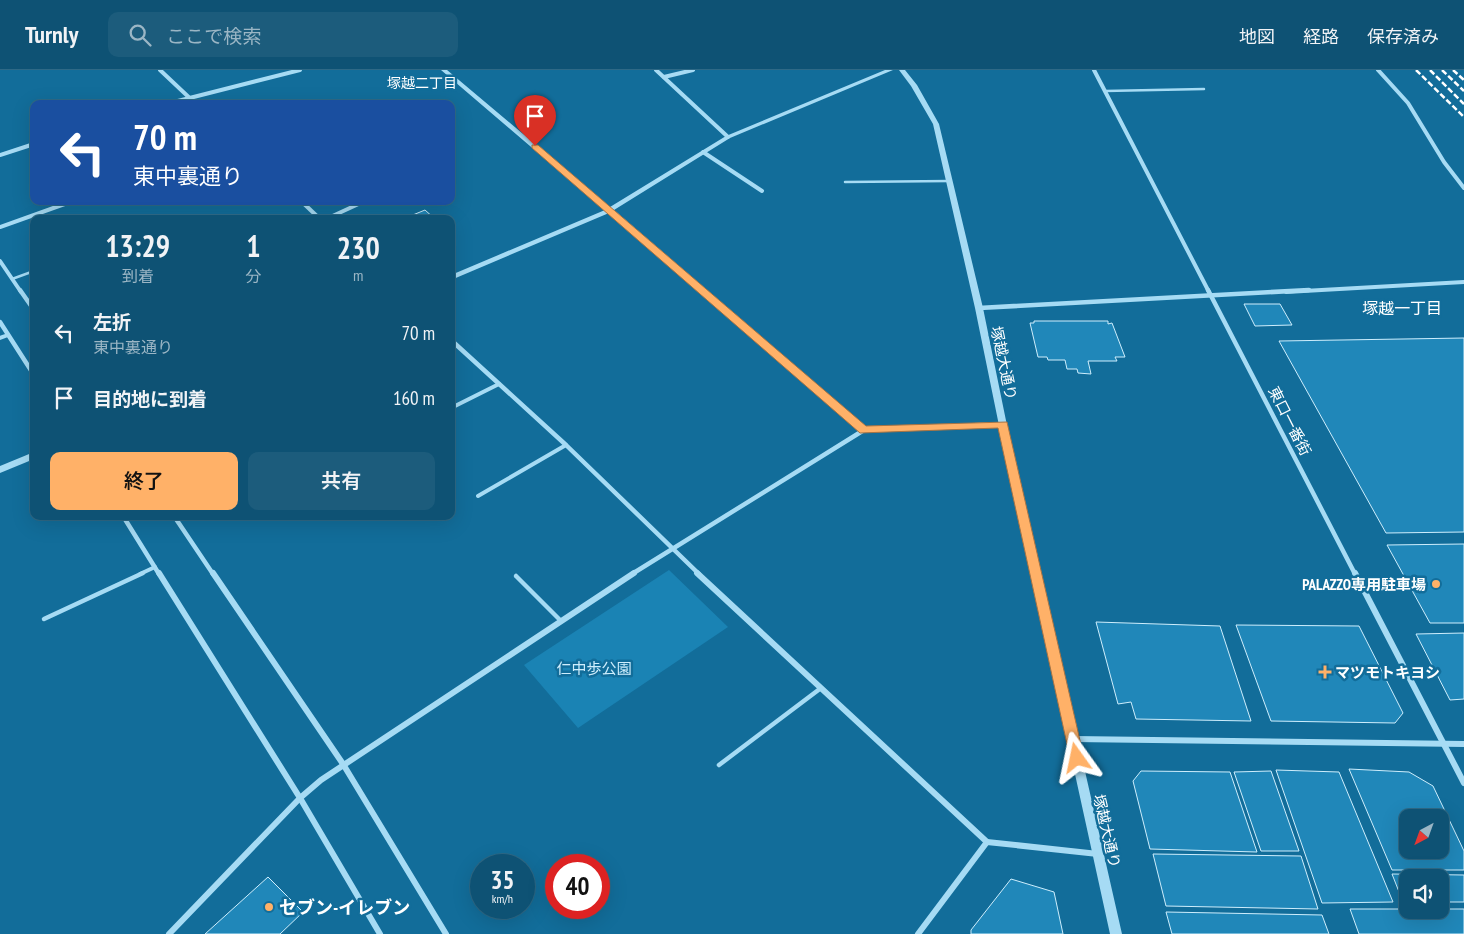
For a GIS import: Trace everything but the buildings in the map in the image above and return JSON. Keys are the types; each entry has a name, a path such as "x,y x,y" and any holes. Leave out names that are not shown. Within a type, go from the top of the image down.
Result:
{"street":[{"path":"160,70 192,100"},
{"path":"179,100 300,70"},
{"path":"444,70 610,210 864,430"},
{"path":"656,70 728,137"},
{"path":"664,77 693,70"},
{"path":"455,276 610,210 728,137 890,70"},
{"name":"塚越大通り","path":"902,70 914,85 936,124 979,308 1116,934"},
{"name":"東口一番街","path":"1094,70 1464,783"},
{"path":"1378,70 1408,102 1444,162 1464,188"},
{"path":"0,155 30,145"},
{"path":"704,152 762,191"},
{"path":"34,215 62,205"},
{"path":"305,205 316,215"},
{"path":"335,215 356,205"},
{"path":"0,227 30,216"},
{"path":"0,261 30,304"},
{"path":"979,308 1464,282"},
{"path":"0,322 30,369"},
{"path":"455,344 566,445 671,548 987,842 1098,854"},
{"path":"169,934 300,798 343,764 671,548 864,430 1003,424"},
{"path":"0,470 30,457"},
{"path":"126,520 300,798 380,934"},
{"path":"177,520 343,764 446,934"},
{"path":"1073,738 1464,744"},
{"path":"918,934 987,842"}],"lane":[{"path":"1105,91 1204,89"},
{"path":"845,182 950,181"},
{"path":"12,279 30,272"},
{"path":"0,338 8,335"},
{"path":"455,406 499,384"},
{"path":"478,496 566,445"},
{"path":"44,619 155,567"},
{"path":"516,576 560,620"},
{"path":"719,765 821,688"}],"green space":[{"name":"仁中歩公園","path":"669,570 728,627 578,728 524,665"}],"railway":[{"path":"1416,70 1464,117"},
{"path":"1430,70 1464,104"},
{"path":"1442,70 1464,91"},
{"path":"1453,70 1464,80"}],"place":[{"name":"PALAZZO専用駐車場","path":"1436,584"},
{"name":"マツモトキヨシ","path":"1325,672"},
{"name":"セブン-イレブン","path":"269,907"}],"district":[{"name":"塚越二丁目","path":"422,83"},
{"name":"塚越一丁目","path":"1402,308"}],"route":[{"path":"535,146 864,430 1003,424 1077,758"}]}
